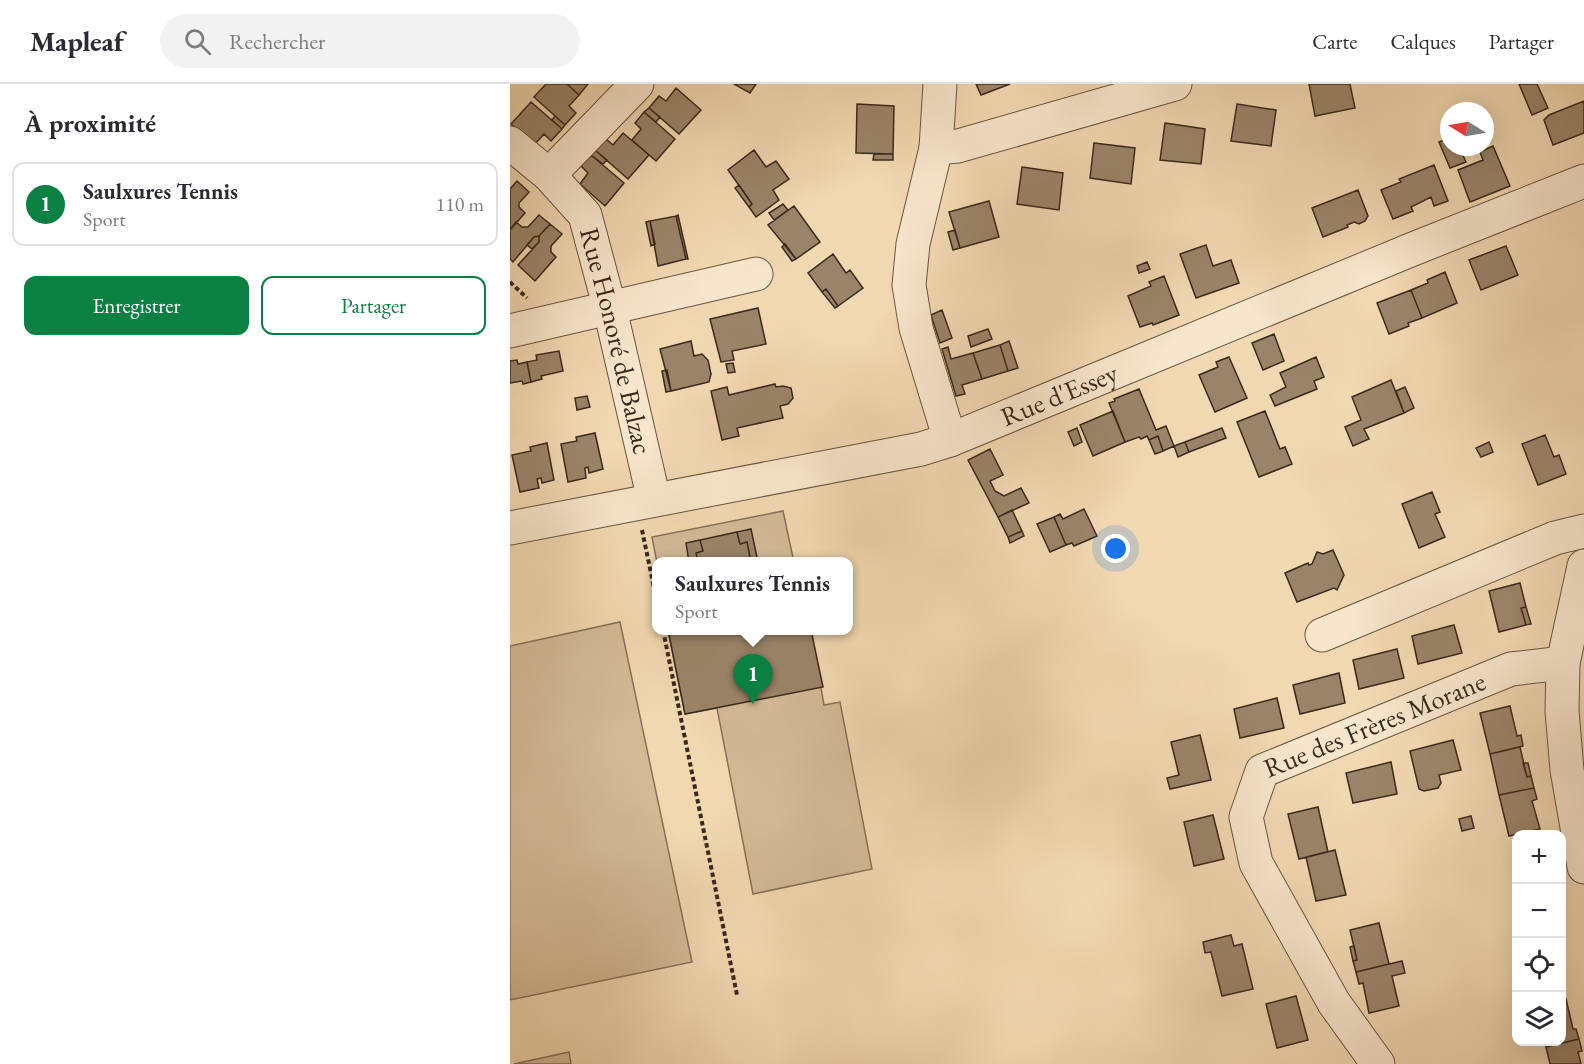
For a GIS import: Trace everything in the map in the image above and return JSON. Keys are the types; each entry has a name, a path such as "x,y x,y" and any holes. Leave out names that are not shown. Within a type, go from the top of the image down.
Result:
{"street":[{"path":"549,175 637,84"},
{"path":"940,84 936,148 913,244 909,285 916,328 950,440"},
{"path":"936,148 958,146 1175,84"},
{"name":"Rue Honoré de Balzac","path":"510,143 549,175 585,215 610,309 646,501"},
{"name":"Rue d'Essey","path":"510,528 921,449 950,440 1584,181"},
{"path":"510,331 756,274"},
{"path":"1322,634 1555,538 1584,531"},
{"path":"1584,566 1563,663 1563,723 1567,770 1581,834 1584,867"},
{"name":"Rue des Frères Morane","path":"1378,1064 1334,1003 1256,863 1246,817 1262,771 1511,669 1563,663"}],"path":[{"path":"646,501 652,557"},
{"path":"664,635 737,995"}],"shaded area":[{"path":"783,511 793,557 656,557 652,537"},
{"path":"620,622 692,962 510,1000 510,646"},
{"path":"669,635 812,635 824,705 840,702 872,869 753,894 717,708 685,714"},
{"path":"569,1052 571,1064 514,1064"}],"building":[{"path":"546,84 567,84 579,95 569,106 576,113 565,125 534,97"},
{"path":"567,84 588,84 579,95"},
{"path":"734,84 756,84 750,93"},
{"path":"976,84 1010,84 981,95"},
{"path":"1309,84 1350,84 1355,108 1315,116"},
{"path":"1519,84 1537,84 1548,108 1532,115"},
{"path":"676,88 701,110 679,134 649,108 659,96 666,101"},
{"path":"1584,101 1584,133 1553,145 1544,120 1549,115"},
{"path":"531,102 562,129 551,141 544,134 534,145 511,124"},
{"path":"857,104 894,106 893,154 856,153"},
{"path":"1237,104 1276,110 1271,146 1231,141"},
{"path":"649,108 660,117 656,122 644,112"},
{"path":"644,112 675,139 656,161 632,140 641,129 635,123"},
{"path":"555,116 565,125 562,129 552,120"},
{"path":"1165,123 1205,129 1201,164 1160,160"},
{"path":"623,133 649,155 628,179 595,150 606,139 613,145"},
{"path":"1094,143 1135,148 1131,184 1090,178"},
{"path":"1494,148 1510,186 1470,202 1458,170 1483,160 1482,156 1494,156"},
{"path":"595,150 607,160 603,164 591,155"},
{"path":"754,150 766,167 776,161 789,179 773,190 779,200 756,217 749,207 752,204 728,170"},
{"path":"874,154 893,154 893,160 873,160"},
{"path":"591,155 624,183 605,206 580,184 588,173 581,166"},
{"path":"1445,156 1463,156 1466,162 1450,168"},
{"path":"1434,165 1448,201 1434,206 1431,197 1411,207 1413,211 1393,219 1381,190 1401,182 1399,179"},
{"path":"1022,167 1063,173 1059,210 1017,204"},
{"path":"517,181 529,192 519,203 519,207 525,213 510,230 510,189"},
{"path":"739,185 752,204 749,207 735,188"},
{"path":"1358,190 1368,216 1365,221 1359,224 1354,222 1347,225 1348,227 1323,237 1312,208"},
{"path":"989,201 999,237 960,248 949,212"},
{"path":"783,204 788,210 774,220 769,213"},
{"path":"794,206 820,242 796,259 768,225"},
{"path":"539,215 550,224 539,236 534,237 513,262 510,259 510,230 516,222 522,227 528,227"},
{"path":"678,215 688,259 686,259 676,216"},
{"path":"676,216 686,259 658,266 650,221"},
{"path":"650,221 655,244 651,246 646,222"},
{"path":"550,224 562,234 551,246 551,252 556,257 535,281 518,265 539,242 539,236"},
{"path":"955,230 960,248 953,250 948,232"},
{"path":"539,236 539,242 532,249 527,245 534,237"},
{"path":"785,244 796,259 792,261 782,247"},
{"path":"1206,245 1213,266 1231,260 1239,283 1196,298 1180,254"},
{"path":"1506,246 1518,275 1481,290 1469,260"},
{"path":"833,254 846,273 850,270 863,288 838,306 826,289 822,292 808,273"},
{"path":"1147,262 1150,269 1139,273 1137,266"},
{"path":"1445,272 1457,303 1422,318 1411,290"},
{"path":"1164,276 1179,315 1153,325 1152,323 1140,327 1128,296 1151,286 1149,282"},
{"path":"826,289 838,306 835,308 822,292"},
{"path":"1411,290 1422,318 1389,334 1377,303"},
{"path":"758,308 766,344 732,351 734,360 721,362 710,319"},
{"path":"942,310 952,338 940,343 931,315"},
{"path":"988,329 992,339 971,347 968,336"},
{"path":"1274,334 1284,361 1263,370 1252,343"},
{"path":"691,341 694,356 702,354 708,360 711,374 709,382 671,391 660,349"},
{"path":"1009,341 1018,368 1008,371 1000,345"},
{"path":"1000,345 1008,371 982,379 973,353"},
{"path":"948,347 951,359 973,353 982,379 962,385 965,394 956,396 942,349"},
{"path":"559,351 563,371 541,376 542,379 531,382 527,362 537,360 536,355"},
{"path":"1229,357 1247,398 1215,412 1199,375 1218,367 1216,362"},
{"path":"1316,357 1324,377 1314,381 1317,389 1275,406 1270,395 1286,387 1280,373"},
{"path":"517,360 518,364 527,362 531,382 510,383 510,361"},
{"path":"733,363 735,372 728,373 726,364"},
{"path":"667,370 671,391 666,392 662,371"},
{"path":"1391,380 1404,413 1364,429 1369,439 1353,446 1345,427 1361,420 1352,397"},
{"path":"775,384 776,387 791,388 793,398 788,404 780,406 783,418 737,428 739,436 722,440 711,391 727,387 729,395"},
{"path":"1405,387 1414,408 1404,413 1396,391"},
{"path":"1139,389 1156,430 1166,426 1174,446 1163,451 1158,436 1149,440 1147,436 1141,439 1139,437 1125,442 1109,403"},
{"path":"587,396 590,407 577,410 575,398"},
{"path":"1113,411 1125,442 1093,456 1080,425"},
{"path":"1265,411 1280,449 1285,447 1292,464 1259,477 1237,422"},
{"path":"1077,428 1082,442 1074,446 1068,432"},
{"path":"1222,428 1226,438 1189,452 1185,442"},
{"path":"595,433 603,469 589,473 588,467 585,468 586,478 568,482 561,444 577,441 576,437"},
{"path":"1545,435 1554,457 1559,455 1566,474 1538,485 1522,444"},
{"path":"1158,436 1163,451 1155,454 1149,440"},
{"path":"1185,442 1189,452 1178,457 1174,446"},
{"path":"1489,442 1493,452 1481,457 1476,448"},
{"path":"547,443 554,480 542,483 541,478 537,479 539,488 520,492 512,455 531,451 530,447"},
{"path":"990,449 1003,475 990,481 995,491 1004,496 1021,488 1029,503 998,517 968,460"},
{"path":"1432,492 1440,512 1435,514 1445,537 1419,548 1402,504"},
{"path":"1084,509 1097,536 1074,546 1072,543 1066,545 1054,517 1060,514 1063,519"},
{"path":"1012,510 1022,531 1008,537 998,517"},
{"path":"1054,517 1066,545 1050,552 1037,524"},
{"path":"751,529 757,557 750,557 747,542 740,544 737,532"},
{"path":"1022,531 1024,536 1010,543 1008,537"},
{"path":"737,532 740,544 747,542 750,557 697,557 696,553 703,551 700,540"},
{"path":"700,540 703,551 696,553 697,557 688,557 686,543"},
{"path":"1333,550 1344,575 1337,590 1334,588 1297,602 1285,573 1308,563 1312,564 1317,552 1323,554"},
{"path":"1520,583 1526,607 1521,608 1526,625 1499,632 1489,591"},
{"path":"1526,607 1531,624 1526,625 1521,608"},
{"path":"1454,625 1462,653 1418,664 1412,636"},
{"path":"669,635 812,635 823,687 685,714"},
{"path":"1397,649 1404,678 1359,689 1353,660"},
{"path":"1339,673 1345,703 1300,714 1293,685"},
{"path":"1277,698 1284,728 1240,738 1234,709"},
{"path":"1510,706 1517,736 1521,735 1523,746 1490,754 1480,713"},
{"path":"1200,735 1211,780 1170,789 1167,778 1179,775 1171,742"},
{"path":"1453,740 1461,770 1439,775 1441,783 1438,788 1424,791 1419,789 1410,751"},
{"path":"1520,747 1527,777 1531,776 1534,788 1499,795 1490,754"},
{"path":"1391,762 1397,794 1353,803 1346,773"},
{"path":"1523,763 1528,763 1531,776 1527,777"},
{"path":"1534,788 1537,799 1532,801 1540,829 1512,830 1512,835 1509,836 1499,795"},
{"path":"1318,807 1328,852 1299,859 1288,814"},
{"path":"1213,815 1224,859 1194,866 1184,822"},
{"path":"1471,816 1474,828 1462,831 1459,819"},
{"path":"1335,850 1346,895 1316,901 1306,857"},
{"path":"1379,923 1389,964 1356,972 1353,961 1357,960 1350,930"},
{"path":"1231,935 1234,946 1242,944 1253,989 1222,996 1211,952 1205,953 1203,942"},
{"path":"1354,946 1357,960 1353,961 1350,947"},
{"path":"1402,961 1405,973 1392,976 1399,1006 1369,1013 1363,983 1359,984 1356,972"},
{"path":"1296,996 1308,1040 1277,1048 1266,1004"},
{"path":"1566,999 1573,1029 1576,1029 1579,1039 1566,1042"},
{"path":"1579,1039 1582,1051 1578,1052 1581,1064 1550,1064 1546,1047 1566,1046 1566,1042"}],"place":[{"name":"Saulxures Tennis","path":"753,704"}]}
